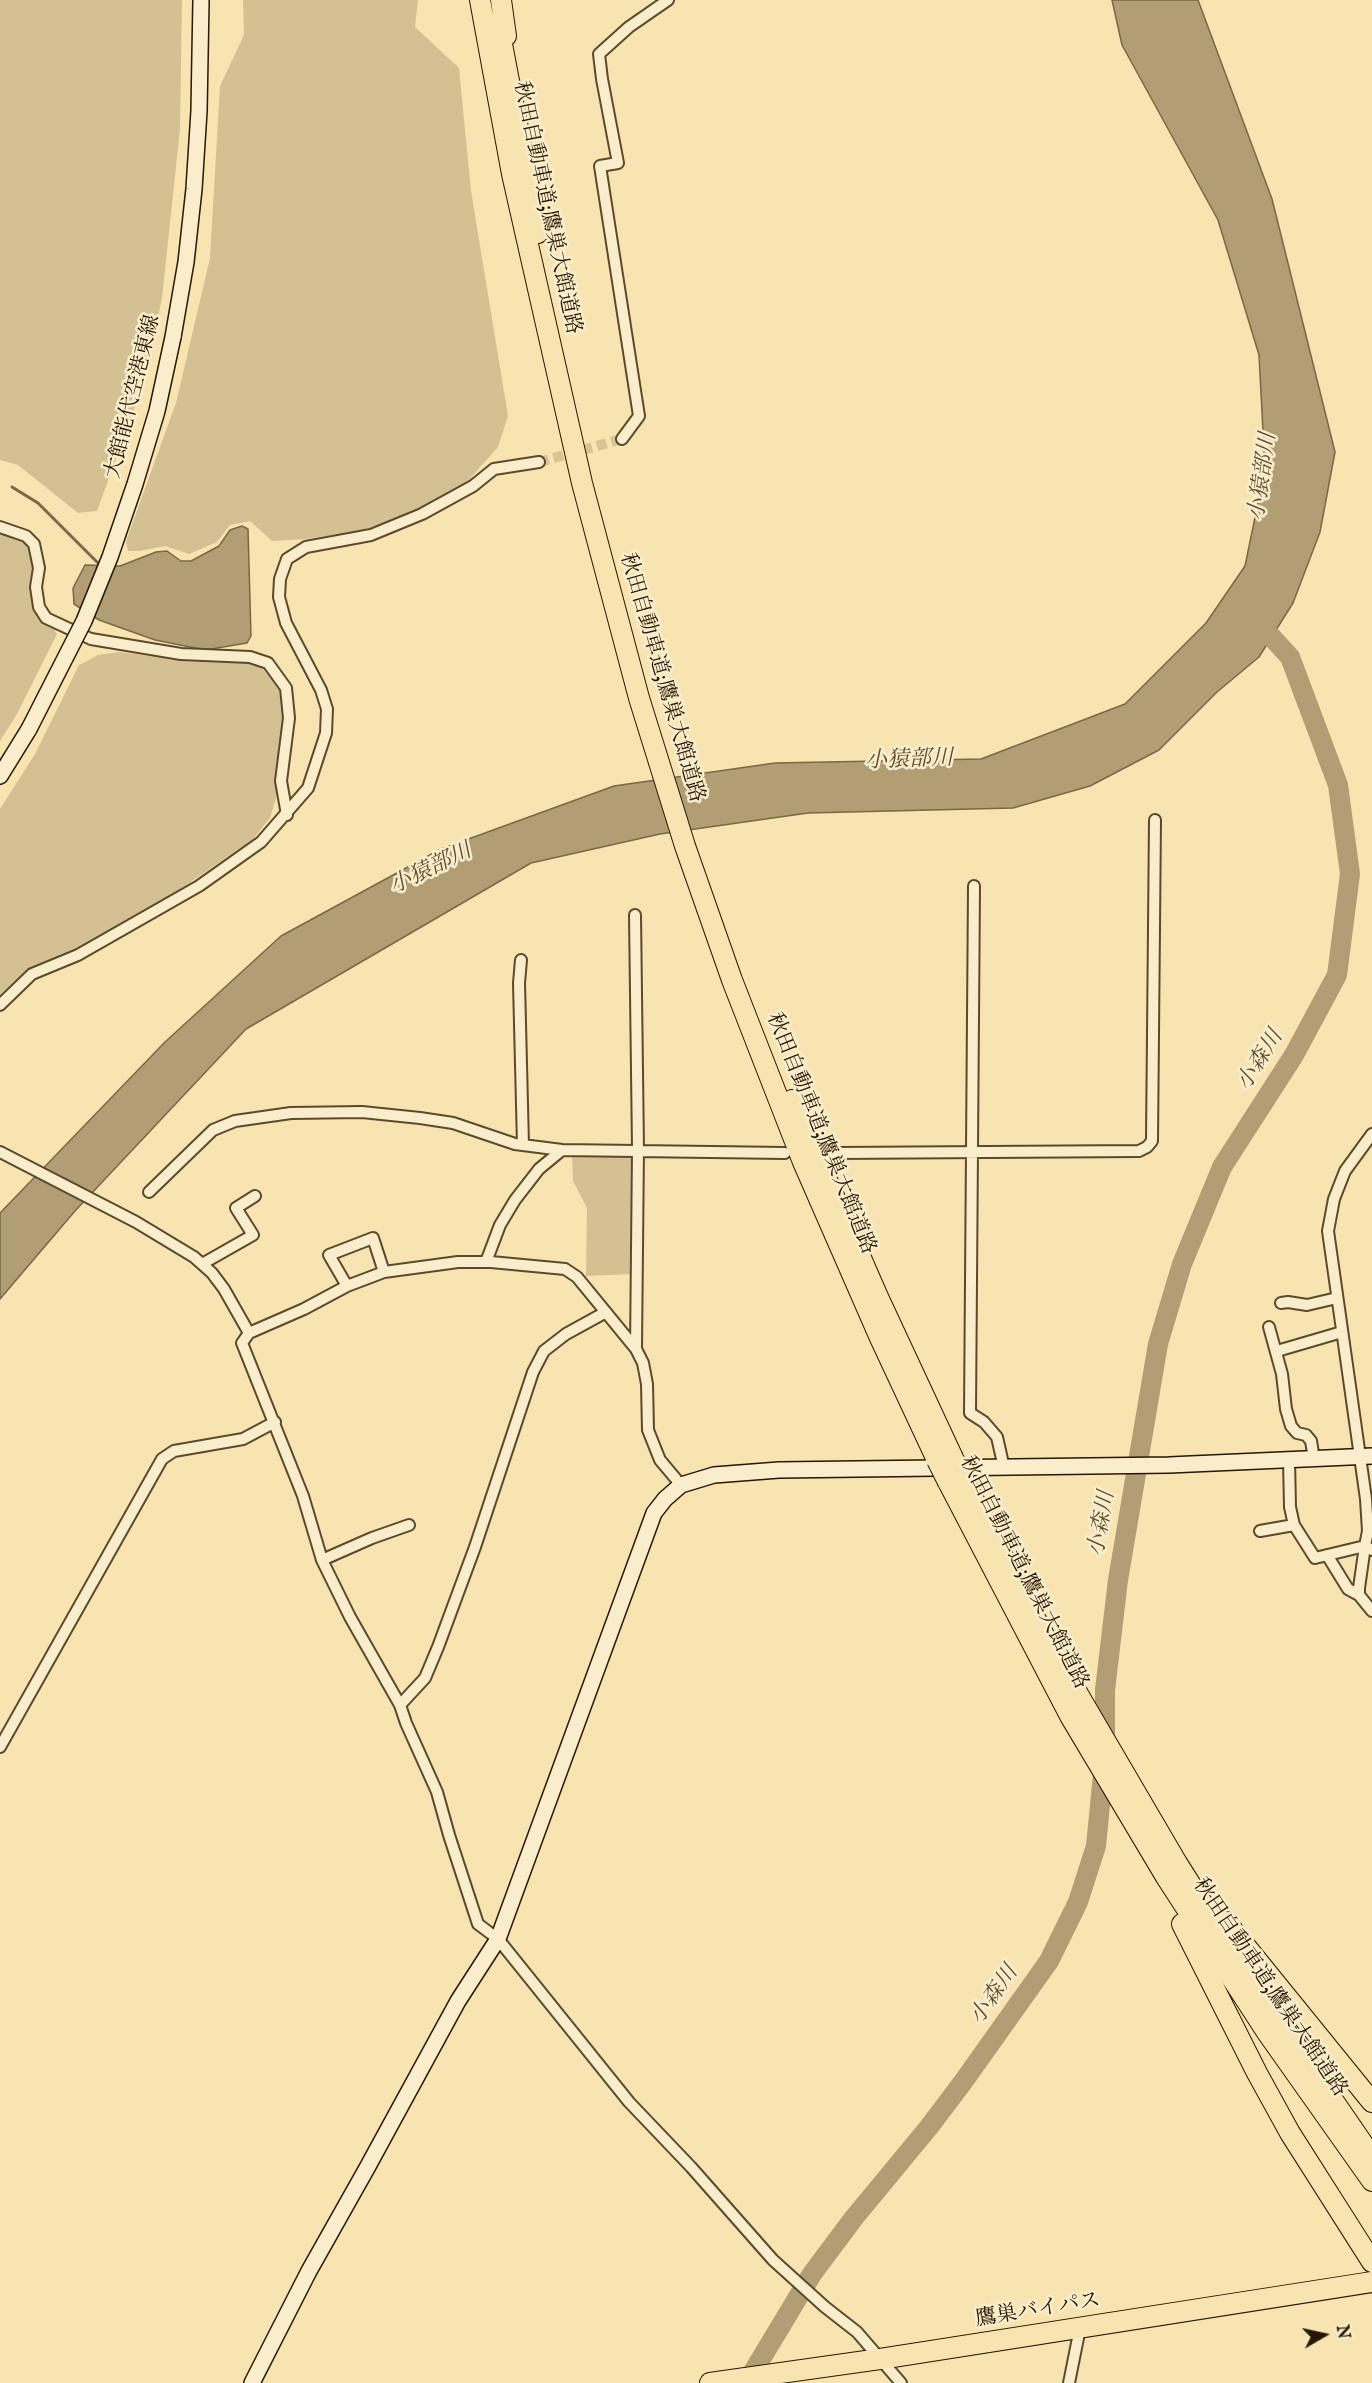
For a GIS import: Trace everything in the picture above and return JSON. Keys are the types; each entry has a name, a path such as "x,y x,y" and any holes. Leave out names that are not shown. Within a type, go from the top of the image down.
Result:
{"highway":[{"path":"467,0 512,174"},
{"name":"秋田自動車道;鷹巣大館道路","path":"480,0 512,174 582,483 645,697 716,920 955,1480 1108,1782 1250,1979 1372,2157"},
{"name":"秋田自動車道;鷹巣大館道路","path":"494,0 536,223 591,472 645,697"},
{"path":"501,0 536,223"},
{"name":"秋田自動車道;鷹巣大館道路","path":"1042,1649 1115,1760 1172,1872 1268,2034 1372,2181"},
{"path":"1172,1872 1266,1973 1372,2102"},
{"path":"1172,1872 1257,2073 1290,2133 1372,2262"},
{"name":"鷹巣バイパス","path":"710,2383 880,2359 1372,2282"}],"street":[{"name":"大館能代空港東線","path":"0,776 29,729 84,621 110,557 151,432 173,337 186,262 199,111 201,0"},
{"path":"622,439 639,416 600,166 618,163 599,54 629,27 668,0"},
{"path":"0,1005 32,974 78,955 200,886 261,842 308,789 326,733 327,709 321,690 285,623 279,597 280,579 287,559 306,547 371,535 422,514 473,486 494,469 538,462"},
{"path":"0,527 26,536 34,544 39,568 36,587 39,607 46,618 91,639 181,654 250,657 268,663 286,688 290,718 281,781 287,815"},
{"path":"836,1153 1139,1151 1152,1141 1155,820"},
{"path":"974,886 970,1413 984,1422 997,1437 1004,1468"},
{"path":"635,915 638,1149 636,1349"},
{"path":"521,960 519,983 523,1145"},
{"path":"150,1191 213,1130 235,1121 291,1113 362,1112 420,1118 453,1123 523,1145 562,1150 638,1149 785,1153"},
{"path":"1359,1595 1369,1548 1366,1457 1342,1332 1328,1232 1334,1199 1345,1171 1372,1134"},
{"path":"486,1262 500,1225 515,1200 539,1169 562,1150"},
{"path":"0,1152 136,1222 202,1264 224,1289 249,1333"},
{"path":"202,1264 253,1235 236,1208 255,1196"},
{"path":"347,1286 329,1255 373,1238 384,1272"},
{"path":"681,1485 660,1460 648,1430 647,1383 643,1363 636,1349 577,1277 565,1269 486,1262 458,1262 384,1272 347,1286 304,1309 249,1333 242,1343 303,1496 322,1560 350,1617 400,1705 437,1792 478,1923 498,1939 629,2102 691,2167 773,2260 825,2307 857,2332 901,2383"},
{"path":"1281,1304 1288,1302 1307,1305 1337,1298"},
{"path":"400,1705 425,1678 438,1647 475,1548 533,1372 544,1351 566,1334 606,1312"},
{"path":"1269,1328 1277,1351 1291,1426 1297,1433 1306,1435 1311,1441 1314,1459"},
{"path":"1277,1351 1342,1332"},
{"path":"0,1747 162,1460 174,1451 243,1439 275,1422"},
{"path":"252,2383 309,2271 458,2001 498,1939 654,1513 681,1485 714,1475 779,1470 1169,1465 1366,1457"},
{"path":"1289,1460 1290,1507 1294,1525 1315,1558 1369,1548"},
{"path":"1260,1531 1294,1525"},
{"path":"322,1560 372,1538 409,1526"},
{"path":"1327,1555 1348,1589 1359,1595 1372,1611"},
{"path":"1069,2383 1080,2328"}],"shaded area":[{"path":"0,0 182,0 180,129 162,298 145,379 97,511 78,513 18,465 0,460"},
{"path":"243,0 418,0 415,27 459,68 471,191 508,416 498,447 466,483 413,514 370,529 307,539 272,541 250,521 230,525 217,542 189,554 165,546 128,551 126,541 176,403 210,258 220,86 244,35"},
{"path":"10,534 24,540 31,553 36,610 45,625 54,629 57,634 17,714 0,741 0,535"},
{"path":"119,652 187,661 247,661 266,668 281,689 286,716 277,768 277,795 270,818 253,839 166,899 66,956 28,970 0,995 0,809 35,754 79,665 98,655"},
{"path":"634,1155 632,1274 586,1276 587,1208 573,1181 572,1156"}],"water":[{"name":"小猿部川","path":"1112,0 1198,0 1272,199 1335,452 1320,532 1293,603 1259,657 1217,692 1159,750 1090,786 1013,808 808,813 660,834 531,863 246,1029 75,1211 0,1299 0,1213 165,1042 281,936 441,849 614,786 775,763 981,759 1125,704 1206,623 1245,566 1265,469 1259,355 1218,220 1122,45"},
{"path":"242,526 248,529 251,636 247,643 205,650 155,640 99,620 74,604 73,588 85,565 120,566 156,552 167,551 181,561 191,561 219,546 230,530"}],"waterway":[{"path":"12,487 38,503 101,566"},
{"name":"小森川","path":"752,2383 753,2372 812,2274 853,2219 929,2127 1049,1961 1078,1902 1096,1846 1105,1754 1105,1690 1118,1580 1158,1344 1182,1264 1222,1167 1294,1055 1337,975 1350,874 1338,785 1290,657 1266,631"}],"tunnel":[{"path":"539,462 622,439"}]}
